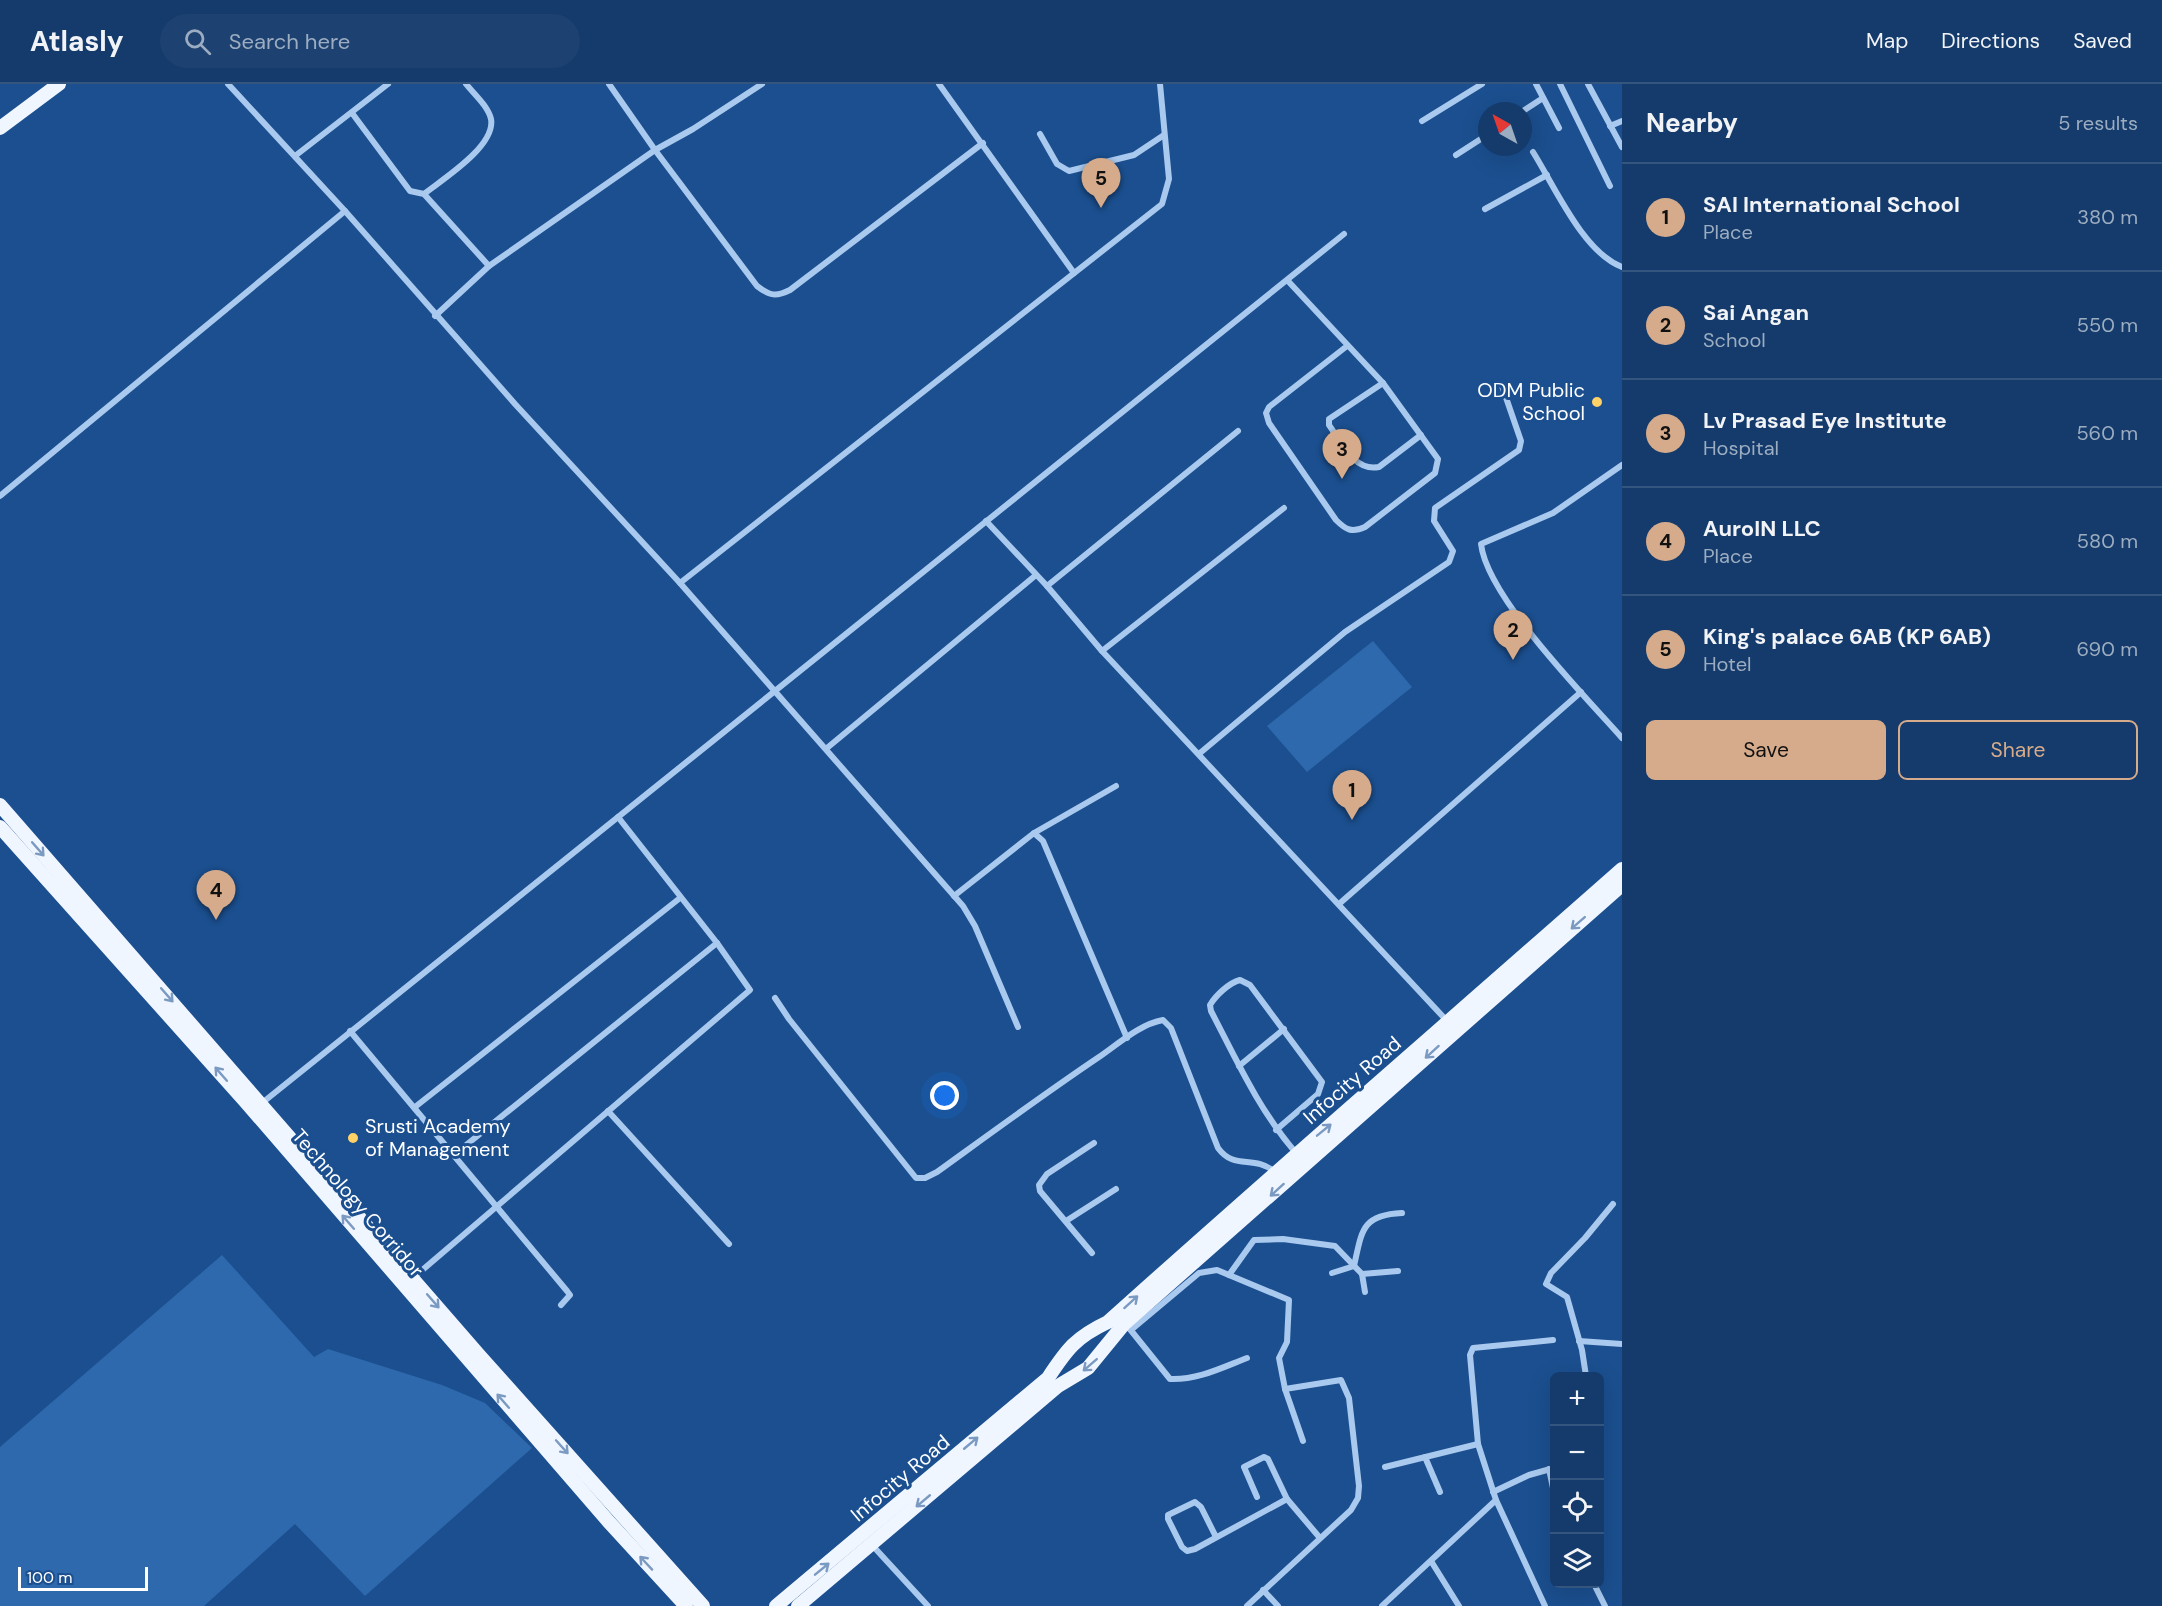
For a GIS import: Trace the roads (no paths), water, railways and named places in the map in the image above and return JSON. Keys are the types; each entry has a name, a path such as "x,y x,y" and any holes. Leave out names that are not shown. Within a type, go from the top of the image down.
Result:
{"main road":[{"path":"0,116 44,84"},
{"path":"0,128 59,84"},
{"path":"0,805 262,1103 379,1248 413,1278 703,1606"},
{"name":"Technology Corridor","path":"0,827 379,1248 616,1531 686,1606"},
{"name":"Infocity Road","path":"776,1606 1053,1382 1088,1368 1110,1344 1120,1327 1275,1172 1296,1153 1395,1077 1448,1022 1620,877"},
{"name":"Infocity Road","path":"798,1606 872,1545 1053,1382 1065,1351 1076,1339 1120,1327 1395,1077 1620,877"}],"street":[{"path":"228,84 345,211 435,316 680,582 954,896 975,926 1018,1027"},
{"path":"295,156 388,84"},
{"path":"424,194 479,148 491,132 491,118 466,84"},
{"path":"609,84 655,150 757,286 767,294 777,296 790,290 983,144"},
{"path":"435,316 489,266 655,150 693,129 762,84"},
{"path":"939,84 1074,273"},
{"path":"680,582 1161,204 1169,179 1160,84"},
{"path":"1422,121 1482,84"},
{"path":"1536,84 1559,128"},
{"path":"1560,84 1610,186"},
{"path":"1591,85 1622,147"},
{"path":"1532,105 1543,98"},
{"path":"352,113 410,190 424,194 489,266"},
{"path":"1610,126 1622,121"},
{"path":"1040,134 1057,164 1069,171 1134,155 1164,135"},
{"path":"1456,155 1478,141"},
{"path":"1533,152 1564,205 1597,251 1608,261 1622,267"},
{"path":"1485,209 1547,175"},
{"path":"0,496 345,211"},
{"path":"262,1103 1344,234"},
{"path":"1288,281 1383,383 1438,459 1435,473 1365,527 1355,531 1345,529 1336,520 1282,442 1266,413 1269,406 1347,346"},
{"path":"1383,383 1329,419 1329,426 1356,462 1371,468 1379,467 1421,435"},
{"path":"1200,753 1345,632 1449,562 1453,551 1434,521 1435,508 1519,450 1521,441 1502,386"},
{"path":"1047,586 1238,431"},
{"path":"1622,465 1553,513 1481,544 1486,564 1531,634 1622,738"},
{"path":"1102,651 1284,508"},
{"path":"986,521 1047,586 1102,651 1200,753 1448,1022"},
{"path":"827,748 1036,575"},
{"path":"1339,904 1581,692"},
{"path":"954,896 1034,833 1116,786"},
{"path":"413,1278 750,990 717,943 618,817"},
{"path":"1034,833 1042,841 1127,1038"},
{"path":"415,1107 680,898"},
{"path":"455,1154 717,943"},
{"path":"1276,1130 1318,1094 1322,1082 1250,985 1245,980 1234,982 1210,1005 1254,1097 1276,1130 1296,1153"},
{"path":"775,998 789,1019 916,1178 925,1178 938,1172 1031,1102 1155,1022 1168,1023 1218,1148 1226,1158 1234,1162 1258,1162 1275,1172"},
{"path":"1239,1066 1284,1029"},
{"path":"350,1031 567,1291 570,1295 561,1305"},
{"path":"608,1111 729,1244"},
{"path":"1092,1253 1041,1191 1040,1180 1094,1143"},
{"path":"1066,1221 1116,1189"},
{"path":"1585,1372 1567,1297 1546,1284 1551,1273 1586,1238 1613,1204"},
{"path":"1354,1266 1357,1242 1365,1225 1376,1217 1402,1213"},
{"path":"1229,1275 1254,1240 1267,1239 1335,1246 1362,1274 1365,1292"},
{"path":"1332,1273 1354,1266"},
{"path":"1247,1358 1201,1376 1186,1380 1170,1379 1120,1327 1199,1274 1217,1270 1289,1300 1287,1342 1279,1358 1285,1389 1303,1441"},
{"path":"1362,1274 1398,1271"},
{"path":"1545,1606 1496,1500 1478,1444 1470,1355 1473,1348 1553,1340"},
{"path":"1579,1341 1622,1344"},
{"path":"1247,1606 1351,1510 1358,1498 1359,1486 1349,1398 1341,1380 1285,1389"},
{"path":"1384,1467 1478,1444"},
{"path":"1257,1497 1244,1467 1264,1457 1268,1459 1287,1499 1320,1538"},
{"path":"1425,1457 1440,1492"},
{"path":"1493,1492 1518,1479 1550,1469"},
{"path":"1216,1537 1201,1507 1195,1502 1168,1515 1182,1547 1187,1551 1216,1537 1287,1499"},
{"path":"1382,1606 1496,1500"},
{"path":"872,1545 928,1606"},
{"path":"1431,1562 1459,1606"},
{"path":"1596,1588 1605,1606"},
{"path":"1263,1590 1278,1606"}],"place":[{"name":"King's palace 6AB (KP 6AB)","path":"1101,208"},
{"name":"ODM Public School","path":"1597,402"},
{"name":"Lv Prasad Eye Institute","path":"1342,479"},
{"name":"Sai Angan","path":"1513,660"},
{"name":"SAI International School","path":"1352,820"},
{"name":"AuroIN LLC","path":"216,920"},
{"name":"Srusti Academy of Management","path":"353,1138"}]}
